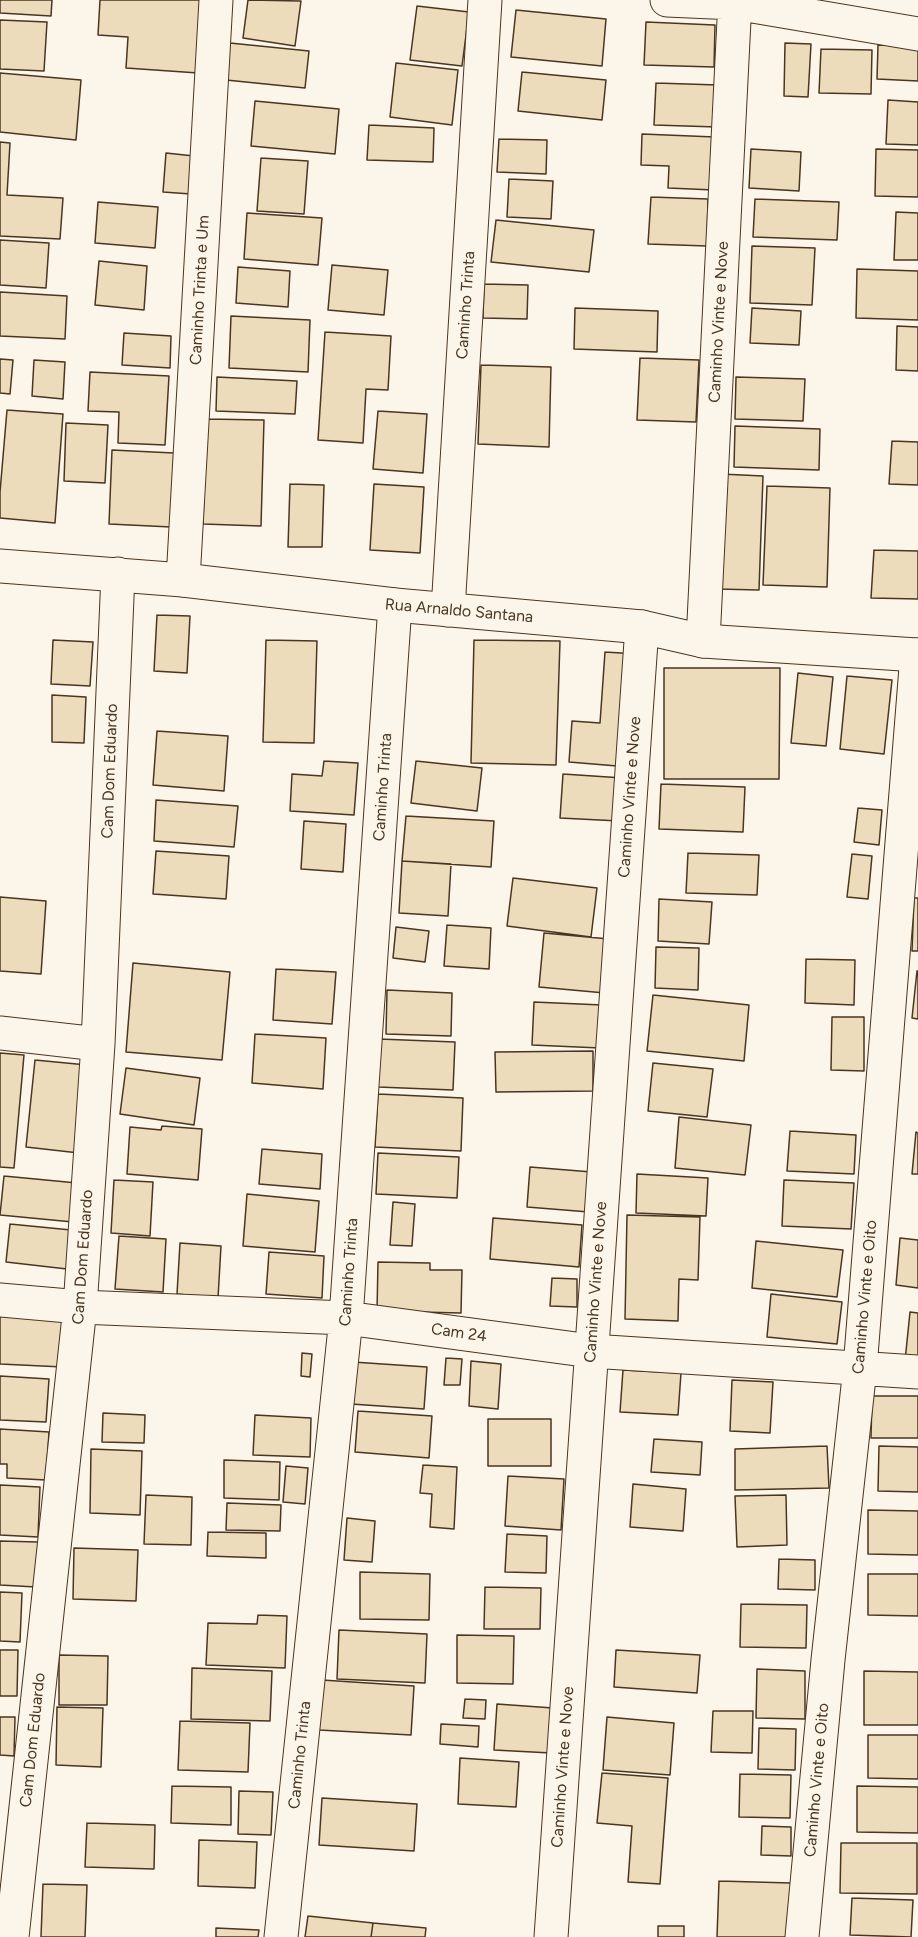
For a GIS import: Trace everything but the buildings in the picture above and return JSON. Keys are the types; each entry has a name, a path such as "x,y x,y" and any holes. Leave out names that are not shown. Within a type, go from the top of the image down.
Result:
{"street":[{"name":"Caminho Trinta e Um","path":"183,580 216,0"},
{"name":"Caminho Trinta","path":"447,610 485,0"},
{"path":"667,0 735,1 918,34"},
{"name":"Caminho Vinte e Nove","path":"703,641 735,1"},
{"name":"Rua Arnaldo Santana","path":"0,566 183,580 395,605 642,627 703,641 918,656"},
{"name":"Cam Dom Eduardo","path":"12,1937 80,1306 98,1044 118,574"},
{"name":"Caminho Trinta","path":"281,1937 346,1318 395,605"},
{"name":"Caminho Vinte e Nove","path":"551,1937 642,627"},
{"name":"Caminho Vinte e Oito","path":"802,1937 828,1660 860,1368 918,656"},
{"path":"0,1033 98,1044"},
{"name":"Cam 24","path":"0,1300 80,1306 346,1318 591,1351 918,1372"}]}
